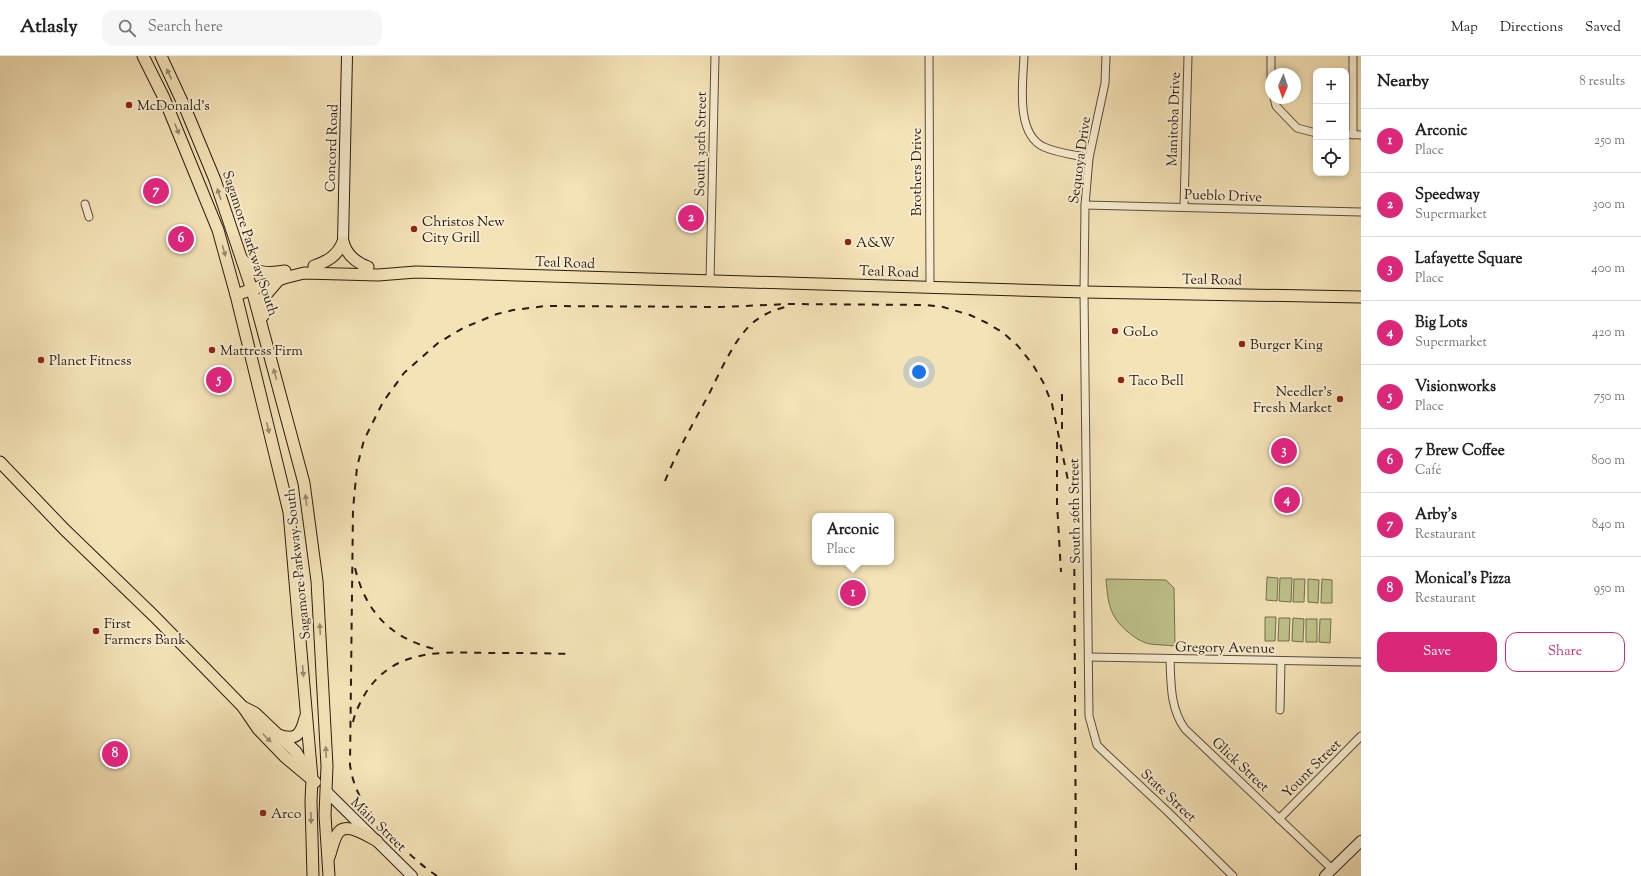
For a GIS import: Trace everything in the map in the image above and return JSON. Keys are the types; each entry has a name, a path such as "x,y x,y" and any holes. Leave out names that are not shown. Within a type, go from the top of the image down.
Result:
{"main road":[{"name":"Sagamore Parkway South","path":"143,56 164,98 218,230 236,295 289,512 312,779 311,801 313,876"},
{"name":"Sagamore Parkway South","path":"161,56 186,110 215,180 241,257 252,290 304,483 317,581 327,766 325,815 329,876"},
{"path":"314,266 331,259 337,253 343,242"},
{"path":"343,242 346,250 352,258 368,267"},
{"path":"241,257 249,266 260,272 284,275"},
{"name":"Teal Road","path":"236,295 252,290 284,275 314,266 399,268 416,272"},
{"name":"Teal Road","path":"284,275 313,273 378,275 416,272 1084,292 1361,296"},
{"path":"264,334 264,297 274,284 284,275"},
{"path":"0,462 64,529 154,616 243,707 258,729 285,757 326,791"},
{"path":"243,707 255,713 296,752 312,779"},
{"path":"278,734 289,738 297,735 302,728 306,711"},
{"path":"328,859 336,836 341,830 347,828 355,830 377,841"}],"street":[{"name":"Concord Road","path":"343,242 348,56"},
{"name":"South 30th Street","path":"710,281 715,56"},
{"name":"Brothers Drive","path":"929,56 930,287"},
{"path":"1024,56 1023,113 1027,128 1034,140 1044,147 1090,158"},
{"name":"Sequoya Drive","path":"1084,292 1085,205 1090,158 1105,83 1106,56"},
{"name":"Manitoba Drive","path":"1184,207 1188,56"},
{"path":"1271,56 1271,68"},
{"path":"1353,56 1349,134 1361,135"},
{"path":"1276,104 1297,128 1313,132"},
{"path":"85,204 89,217"},
{"name":"Pueblo Drive","path":"1085,205 1361,212"},
{"name":"South 26th Street","path":"1084,292 1089,716 1092,730"},
{"name":"Gregory Avenue","path":"1089,657 1361,662"},
{"name":"Glick Street","path":"1170,659 1174,711 1180,722 1190,735 1279,818 1329,872"},
{"path":"1280,710 1281,661"},
{"name":"State Street","path":"1092,730 1097,745 1234,876"},
{"name":"Yount Street","path":"1279,818 1361,736"},
{"name":"Main Street","path":"326,791 412,876"},
{"path":"1329,872 1361,841"}],"green space":[{"path":"1267,577 1278,578 1277,601 1266,600"},
{"path":"1280,578 1292,578 1291,602 1279,601"},
{"path":"1106,579 1166,580 1174,588 1175,646 1150,644 1144,642 1133,636 1122,626 1113,615 1109,602"},
{"path":"1294,579 1305,579 1304,602 1293,602"},
{"path":"1308,579 1319,580 1318,603 1308,602"},
{"path":"1322,579 1332,580 1332,603 1321,603"},
{"path":"1265,617 1276,617 1275,641 1265,641"},
{"path":"1279,618 1290,618 1289,641 1278,641"},
{"path":"1293,618 1304,619 1303,642 1292,641"},
{"path":"1306,619 1317,619 1317,642 1306,642"},
{"path":"1320,619 1331,619 1330,643 1319,642"}],"railway":[{"path":"437,876 405,850 372,815 356,788 350,765 353,509 357,467 364,440 383,402 404,373 438,343 463,328 497,314 513,310 546,306 721,307 789,304 925,305 943,307 970,315 1002,332 1018,346 1033,365 1043,382 1052,404 1074,509 1076,876"},
{"path":"665,481 734,345 748,327 757,319 785,307"},
{"path":"1062,394 1062,432"},
{"path":"1057,442 1057,503 1061,572"},
{"path":"355,568 366,599 374,612 384,622 395,632 408,639 439,650"},
{"path":"353,722 356,711 363,697 377,679 390,668 404,661 436,653 569,654"}],"place":[{"name":"McDonald's","path":"129,105"},
{"name":"Arby's","path":"156,191"},
{"name":"Speedway","path":"691,218"},
{"name":"Christos New City Grill","path":"414,229"},
{"name":"7 Brew Coffee","path":"181,239"},
{"name":"A&W","path":"848,242"},
{"name":"GoLo","path":"1115,331"},
{"name":"Burger King","path":"1242,344"},
{"name":"Mattress Firm","path":"212,350"},
{"name":"Planet Fitness","path":"41,360"},
{"name":"Visionworks","path":"219,380"},
{"name":"Taco Bell","path":"1121,380"},
{"name":"Needler's Fresh Market","path":"1340,399"},
{"name":"Lafayette Square","path":"1284,451"},
{"name":"Big Lots","path":"1287,500"},
{"name":"Arconic","path":"853,593"},
{"name":"First Farmers Bank","path":"96,631"},
{"name":"Monical's Pizza","path":"115,754"},
{"name":"Arco","path":"263,813"}]}
